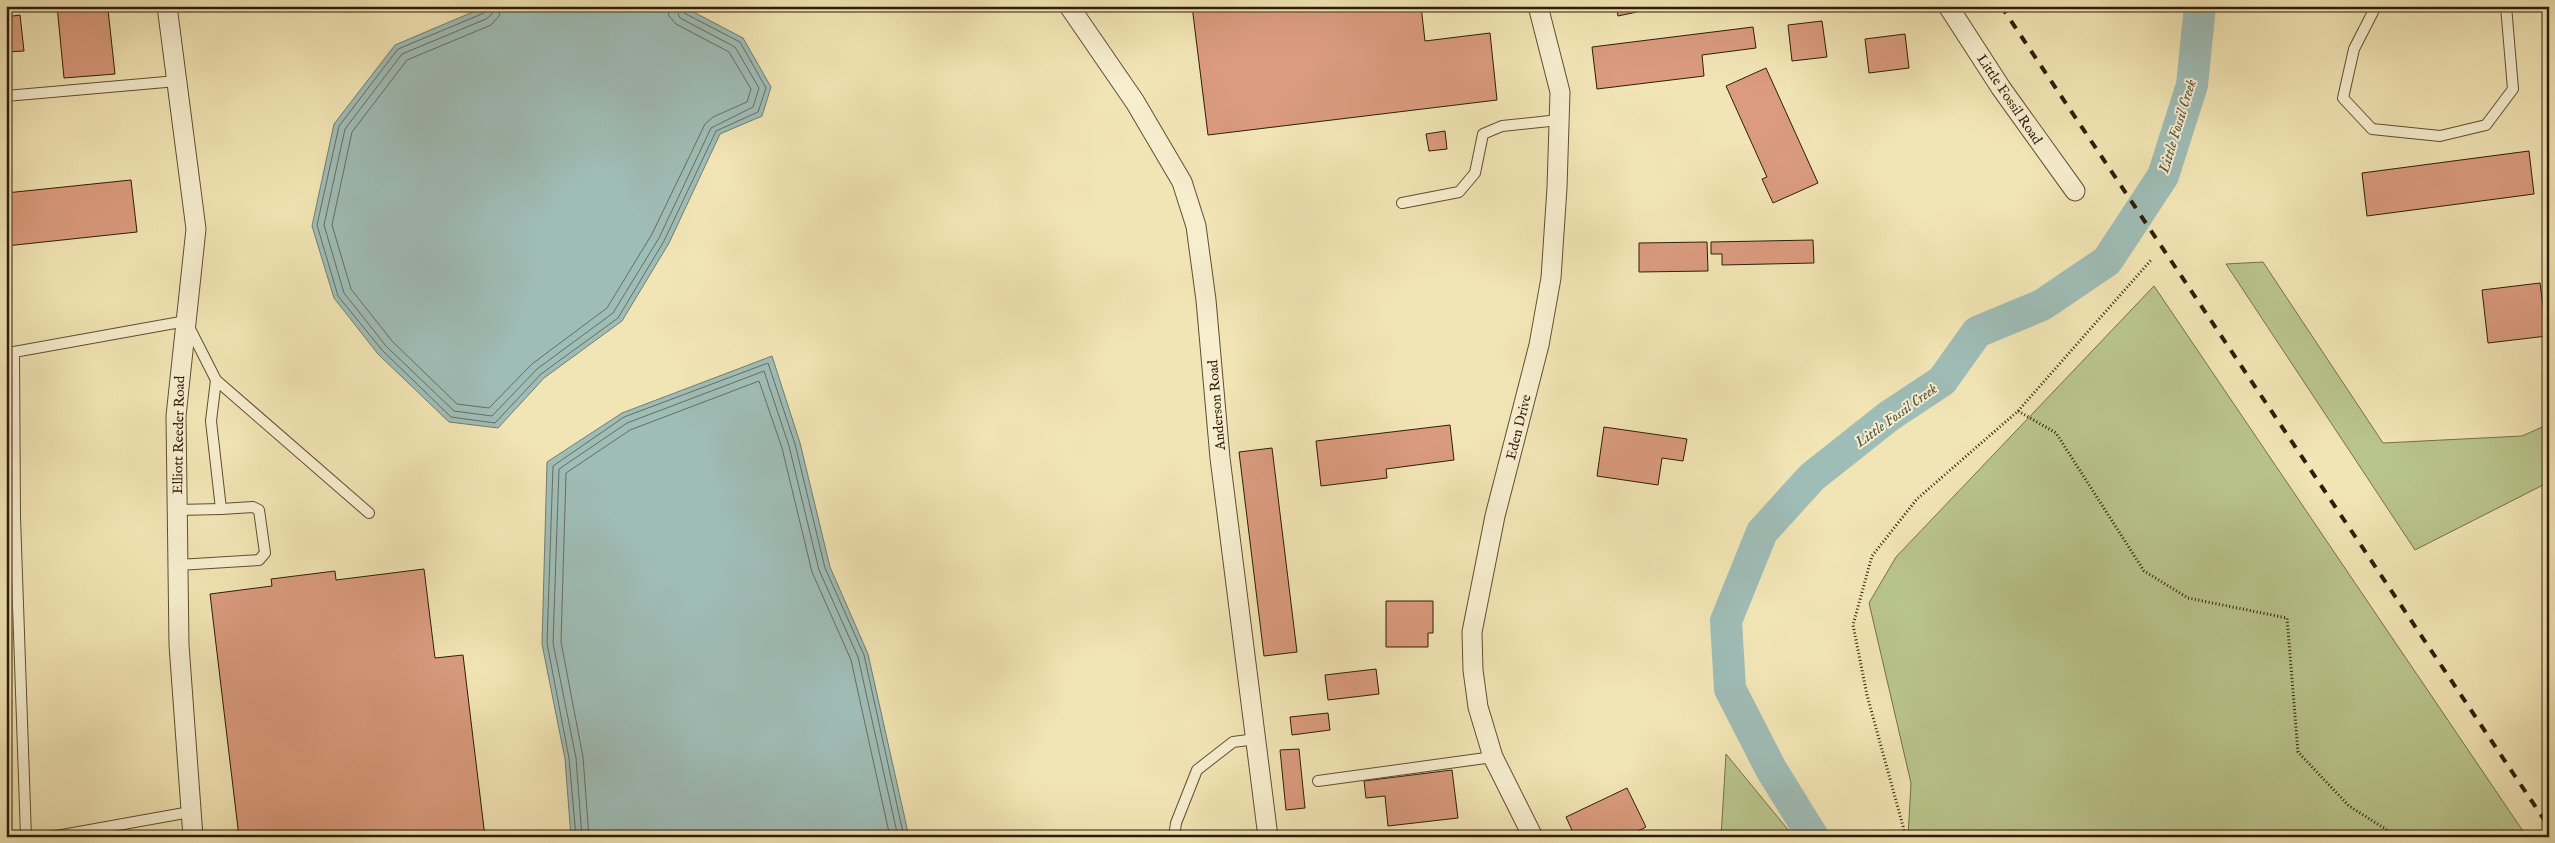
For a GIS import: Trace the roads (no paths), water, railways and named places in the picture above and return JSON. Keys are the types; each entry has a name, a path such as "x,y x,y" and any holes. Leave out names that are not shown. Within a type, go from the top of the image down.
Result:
{"street":[{"name":"Elliott Reeder Road","path":"167,6 196,229 176,416 179,645 193,837"},
{"name":"Anderson Road","path":"1069,6 1135,102 1182,182 1196,226 1206,300 1220,458 1268,837"},
{"name":"Eden Drive","path":"1532,837 1493,757 1478,707 1473,670 1472,632 1495,516 1539,345 1551,278 1560,92 1538,6"},
{"name":"Little Fossil Road","path":"1948,6 2001,88 2075,191"}],"lane":[{"path":"2376,6 2354,50 2343,98 2372,129 2440,136 2486,125 2513,89 2506,6"},
{"path":"6,96 177,82"},
{"path":"1402,203 1459,192 1476,173 1482,134 1502,126 1559,120"},
{"path":"26,837 10,352 186,320 216,380 369,513"},
{"path":"216,380 211,420 221,508"},
{"path":"177,510 253,507 259,510 265,552 259,560 178,565"},
{"path":"1174,837 1176,824 1198,770 1233,742 1256,739"},
{"path":"1318,781 1493,757"},
{"path":"51,837 190,812"}],"water":[{"path":"487,6 682,6 743,38 771,87 762,116 720,134 669,243 622,321 544,378 498,428 449,422 378,354 334,298 312,226 334,124 395,45"},
{"path":"772,356 800,443 830,567 868,654 909,837 571,837 565,759 542,644 547,462 622,413"}],"waterway":[{"name":"Little Fossil Creek","path":"1813,837 1771,769 1730,689 1726,621 1762,532 1812,477 1889,416 1942,381 1977,332 2042,305 2107,261 2163,176 2192,85 2200,6"}],"railway":[{"path":"2001,6 2549,827"}]}
